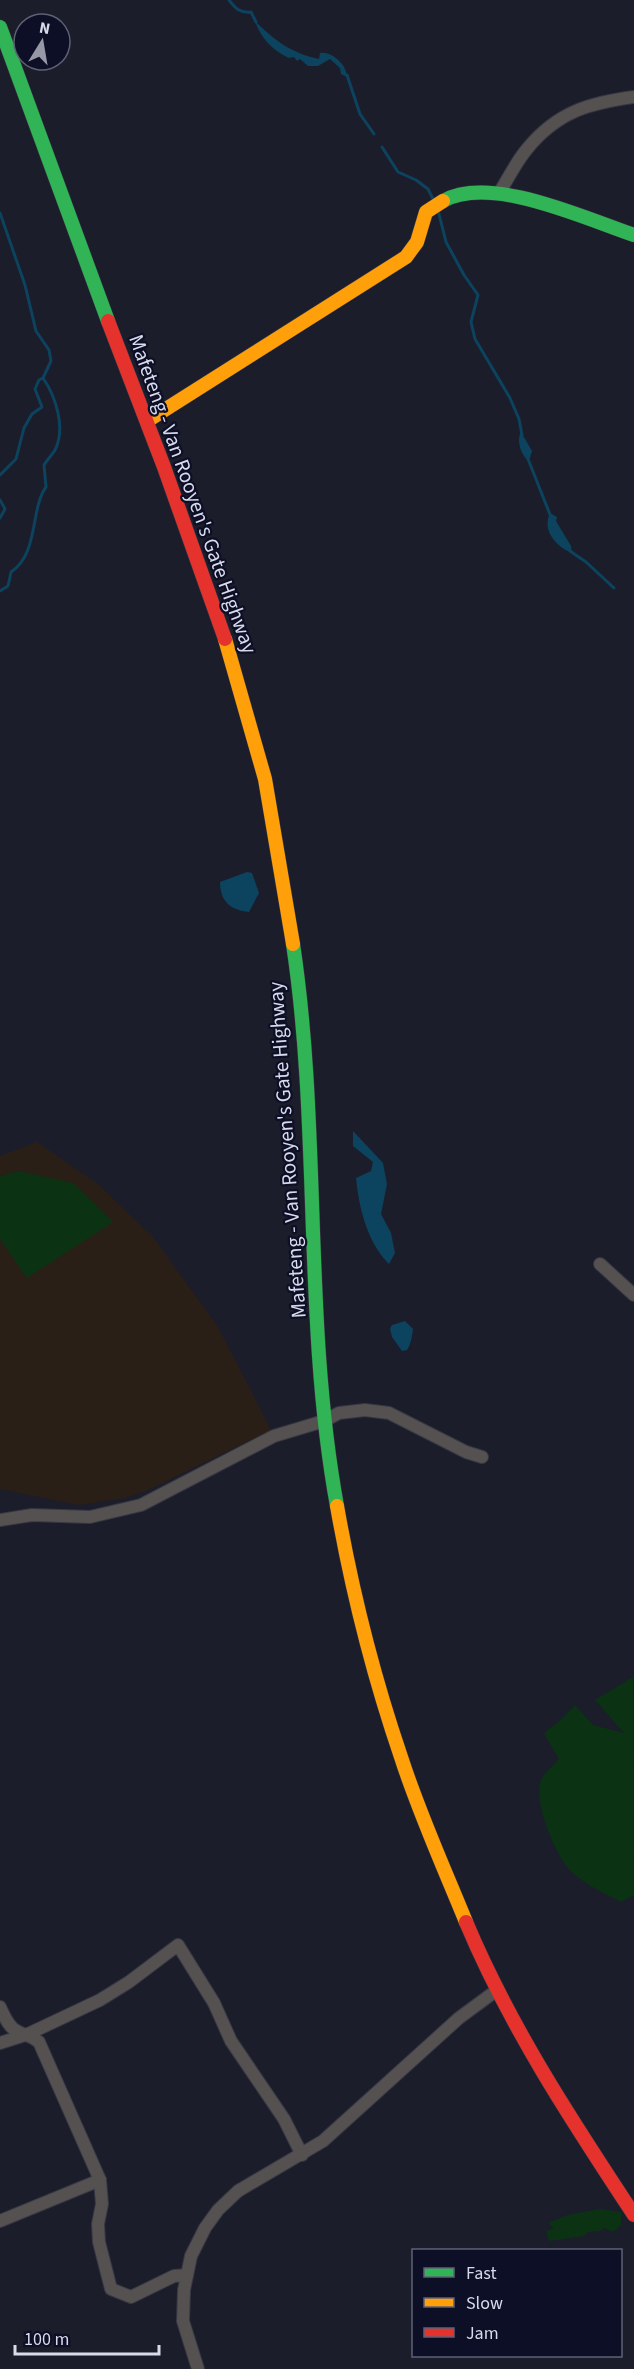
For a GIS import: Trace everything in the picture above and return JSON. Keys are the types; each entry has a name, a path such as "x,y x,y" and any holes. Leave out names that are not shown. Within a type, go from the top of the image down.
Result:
{"main road":[{"name":"Mafeteng - Van Rooyen's Gate Highway","path":"0,27 202,570 261,763 277,843 296,962 306,1059 324,1421 334,1492 359,1618 391,1735 435,1854 496,1990 569,2113 628,2195 634,2215"},
{"path":"147,421 406,257 417,242 424,214 447,197 499,193 552,206 634,235"}],"street":[{"path":"499,193 527,148 556,122 575,110 601,101 634,97"},
{"path":"600,1264 634,1295"},
{"path":"0,1520 32,1515 90,1517 141,1505 274,1436 324,1421 339,1413 365,1410 389,1413 466,1452 482,1457"},
{"path":"0,2043 28,2034 108,1995 178,1945 210,1996 231,2041 285,2119 302,2155"},
{"path":"198,2369 183,2321 184,2290 191,2256 205,2228 218,2210 238,2191 302,2155 351,2117 459,2018 496,1990"},
{"path":"0,2007 7,2022 16,2031 28,2034 39,2042 100,2180 102,2204 98,2224 99,2242 111,2289 130,2297 174,2276 187,2275"},
{"path":"0,2221 100,2180"}],"shaded area":[{"path":"37,1142 99,1185 153,1237 218,1327 271,1430 146,1491 125,1498 79,1505 0,1489 0,1156"}],"green space":[{"path":"19,1171 73,1183 113,1222 27,1278 0,1239 0,1176"},
{"path":"633,1677 634,1895 621,1902 581,1880 564,1862 547,1827 539,1790 542,1777 559,1759 544,1733 575,1705 593,1725 624,1733 595,1700"},
{"path":"601,2209 621,2212 621,2225 613,2232 604,2228 600,2231 588,2232 584,2236 549,2241 546,2231 554,2228 548,2223 567,2215"}],"water":[{"path":"255,21 276,40 291,49 319,59 320,53 334,57 342,64 347,77 341,74 340,68 330,59 318,66 308,66 300,59 297,61 294,57 289,58 283,55 264,38"},
{"path":"521,432 532,451 529,461 520,448"},
{"path":"550,513 557,517 556,521 571,546 572,553 555,542 552,537 548,525"},
{"path":"247,872 252,873 259,893 249,912 232,907 224,900 220,882"},
{"path":"353,1131 383,1163 387,1184 381,1214 391,1233 395,1253 389,1264 375,1246 362,1213 356,1178 371,1171 373,1162 353,1146"},
{"path":"405,1321 413,1329 407,1350 402,1351 392,1337 390,1329 392,1325"}],"waterway":[{"path":"229,0 238,10 251,12 256,22"},
{"path":"347,75 360,114 374,134"},
{"path":"382,147 398,172 416,180 428,189 434,201"},
{"path":"438,210 446,242 478,295 471,322 475,339 510,398 519,419 522,435"},
{"path":"0,213 25,285 36,331 49,350 51,361 43,378 55,403 60,432 55,450 44,465 46,487 41,496 26,554 11,572 8,586 0,591"},
{"path":"0,475 16,459 24,428 32,414 42,407 35,389 39,380 43,378"},
{"path":"528,459 551,517"},
{"path":"0,500 5,509 0,518"},
{"path":"570,551 586,562 614,588"}],"traffic: fast":[{"path":"0,27 108,321"},
{"path":"443,201 463,194 486,193 512,196 565,210 634,235"},
{"path":"293,944 302,1014 307,1084 320,1366 326,1436 337,1506"}],"traffic: slow":[{"path":"147,421 406,257 417,242 426,212 443,201"},
{"path":"225,639 265,779 293,944"},
{"path":"337,1506 349,1570 381,1695 416,1799 466,1922"}],"traffic: jam":[{"path":"108,321 164,467 225,639"},
{"path":"466,1922 502,1999 543,2073 634,2215"}]}
